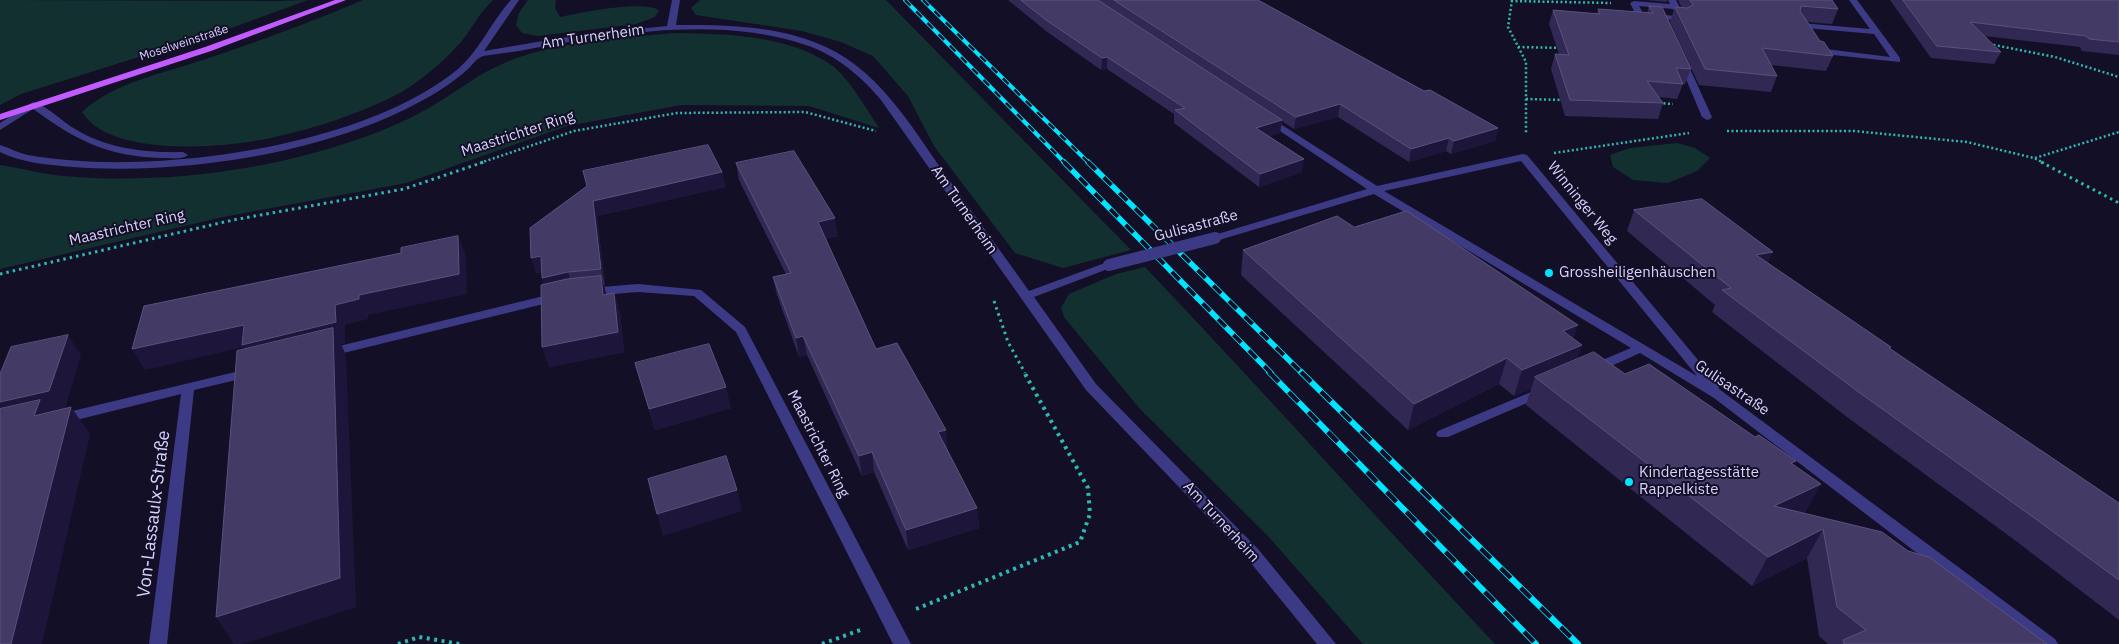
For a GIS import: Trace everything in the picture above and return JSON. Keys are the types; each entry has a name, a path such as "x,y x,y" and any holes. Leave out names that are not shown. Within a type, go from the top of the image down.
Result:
{"main road":[{"name":"Moselweinstraße","path":"0,117 208,49 342,0"},
{"name":"Moselweinstraße","path":"0,113 33,105"}],"street":[{"path":"0,153 68,164 116,167 166,164 250,152 319,136 400,107 441,85 478,54 503,14 515,0"},
{"path":"671,28 676,0"},
{"path":"1853,0 1897,60 1818,52 1800,25 1876,32"},
{"path":"1634,3 1674,3 1682,19 1664,21 1640,15 1634,3"},
{"name":"Am Turnerheim","path":"478,54 494,53 591,36 671,28 732,28 772,34 814,46 847,62 869,81 895,111 1091,387 1252,552 1327,644"},
{"path":"1677,50 1707,117"},
{"path":"0,128 33,105 67,129 88,140 110,147 173,155 250,152"},
{"name":"Gulisastraße","path":"1260,114 1375,190 1719,395 2049,644"},
{"path":"0,148 12,154"},
{"name":"Gulisastraße","path":"1026,296 1109,266 1215,238 1375,190 1523,157"},
{"name":"Winninger Weg","path":"1523,157 1719,395"},
{"name":"Maastrichter Ring","path":"313,357 573,293 638,288 698,294 741,330 902,644"},
{"path":"1577,376 1639,348"},
{"path":"47,422 265,369"},
{"path":"1443,434 1559,384"},
{"name":"Von-Lassaulx-Straße","path":"158,644 188,388"}],"path":[{"path":"1634,3 1512,1 1508,27 1526,62 1527,128 1523,157 1690,133"},
{"path":"1987,44 2006,46 2100,70 2119,78"},
{"path":"1518,47 1563,48"},
{"path":"1526,99 1572,100"},
{"path":"1652,103 1701,105"},
{"name":"Maastrichter Ring","path":"0,274 233,220 404,189 574,131 677,113 805,112 884,134"},
{"path":"1719,130 1854,131 1967,142 2034,158 2119,203"},
{"path":"2034,158 2119,132"},
{"path":"822,644 1080,542 1090,514 1088,488 1008,342 989,292"},
{"path":"994,301 1026,296"},
{"path":"398,644 419,637 460,644"}],"green space":[{"path":"0,0 308,0 234,27 21,94 0,105"},
{"path":"363,0 493,0 455,49 408,88 337,120 304,130 251,142 226,145 169,146 142,143 117,137 96,127 82,112 109,93 124,86 266,38"},
{"path":"528,0 556,0 555,8 560,17 597,10 640,6 659,10 655,17 636,24 538,36 522,33 516,25 519,13"},
{"path":"700,0 886,0 1131,250 1063,268 1015,253 934,146 908,96 873,56 841,42 802,31 696,15 691,8"},
{"path":"677,33 756,38 795,47 813,54 837,69 857,94 879,128 809,106 681,105 567,126 406,183 223,217 0,269 0,165 63,176 141,178 220,172 259,165 336,147 381,131 427,109 493,68 542,50 634,36"},
{"path":"1677,143 1695,148 1710,158 1697,171 1668,183 1633,180 1613,167 1610,155 1630,148"},
{"path":"1145,267 1495,644 1363,644 1268,536 1140,409 1064,317 1061,308 1069,294 1116,274"}],"building":[{"path":"1021,0 1098,0 1282,120 1256,128 1304,159 1260,174 1175,110 1185,108 1107,57 1102,58 1046,20"},
{"path":"1114,0 1258,0 1424,91 1430,90 1498,128 1454,141 1449,138 1411,149 1340,104 1296,117"},
{"path":"1690,0 1832,0 1838,9 1801,6 1800,11 1820,41 1824,42 1833,56 1762,48 1777,76 1705,69 1675,7 1687,8 1693,5"},
{"path":"1903,0 2119,0 2119,42 2089,39 2086,36 1970,22 2001,52 1937,46"},
{"path":"1649,6 1662,7 1691,69 1676,68 1683,84 1647,81 1663,103 1570,100 1555,54 1569,55 1553,10 1600,14 1598,9 1653,13"},
{"path":"708,145 722,172 593,201 601,269 568,272 542,278 541,256 531,258 530,228 587,186 583,171"},
{"path":"794,151 835,218 818,222 876,349 897,343 946,430 938,432 977,508 906,530 872,452 859,456 803,336 796,338 773,277 791,273 736,163"},
{"path":"1702,199 1773,252 1756,255 1891,347 1889,348 2119,503 2119,580 1860,393 1722,290 1731,288 1634,210"},
{"path":"1407,211 1578,325 1563,331 1582,345 1522,370 1507,358 1414,404 1243,250 1337,216 1354,227"},
{"path":"458,236 459,274 359,295 359,299 335,305 336,322 242,345 244,325 132,349 144,306 401,253 401,248"},
{"path":"601,276 603,295 614,293 618,332 542,347 541,285 567,279"},
{"path":"333,328 340,578 216,617 237,351"},
{"path":"68,335 49,391 0,402 0,374 11,347"},
{"path":"709,344 726,387 649,409 635,363"},
{"path":"1594,352 1625,374 1649,364 1755,437 1759,435 1796,461 1791,463 1821,484 1774,506 1882,532 1908,551 1929,557 2047,644 1844,644 1843,640 1866,630 1837,607 1823,529 1768,557 1535,377"},
{"path":"40,400 34,416 71,407 11,644 0,644 0,409"},
{"path":"726,456 737,490 657,514 648,479"}],"railway":[{"path":"905,0 1065,163"},
{"path":"923,0 1089,163"},
{"path":"1064,162 1271,373"},
{"path":"1088,162 1302,373"},
{"path":"1269,372 1536,644"},
{"path":"1301,372 1578,644"}],"place":[{"name":"Grossheiligenhäuschen","path":"1549,273"},
{"name":"Kindertagesstätte Rappelkiste","path":"1629,482"}]}
